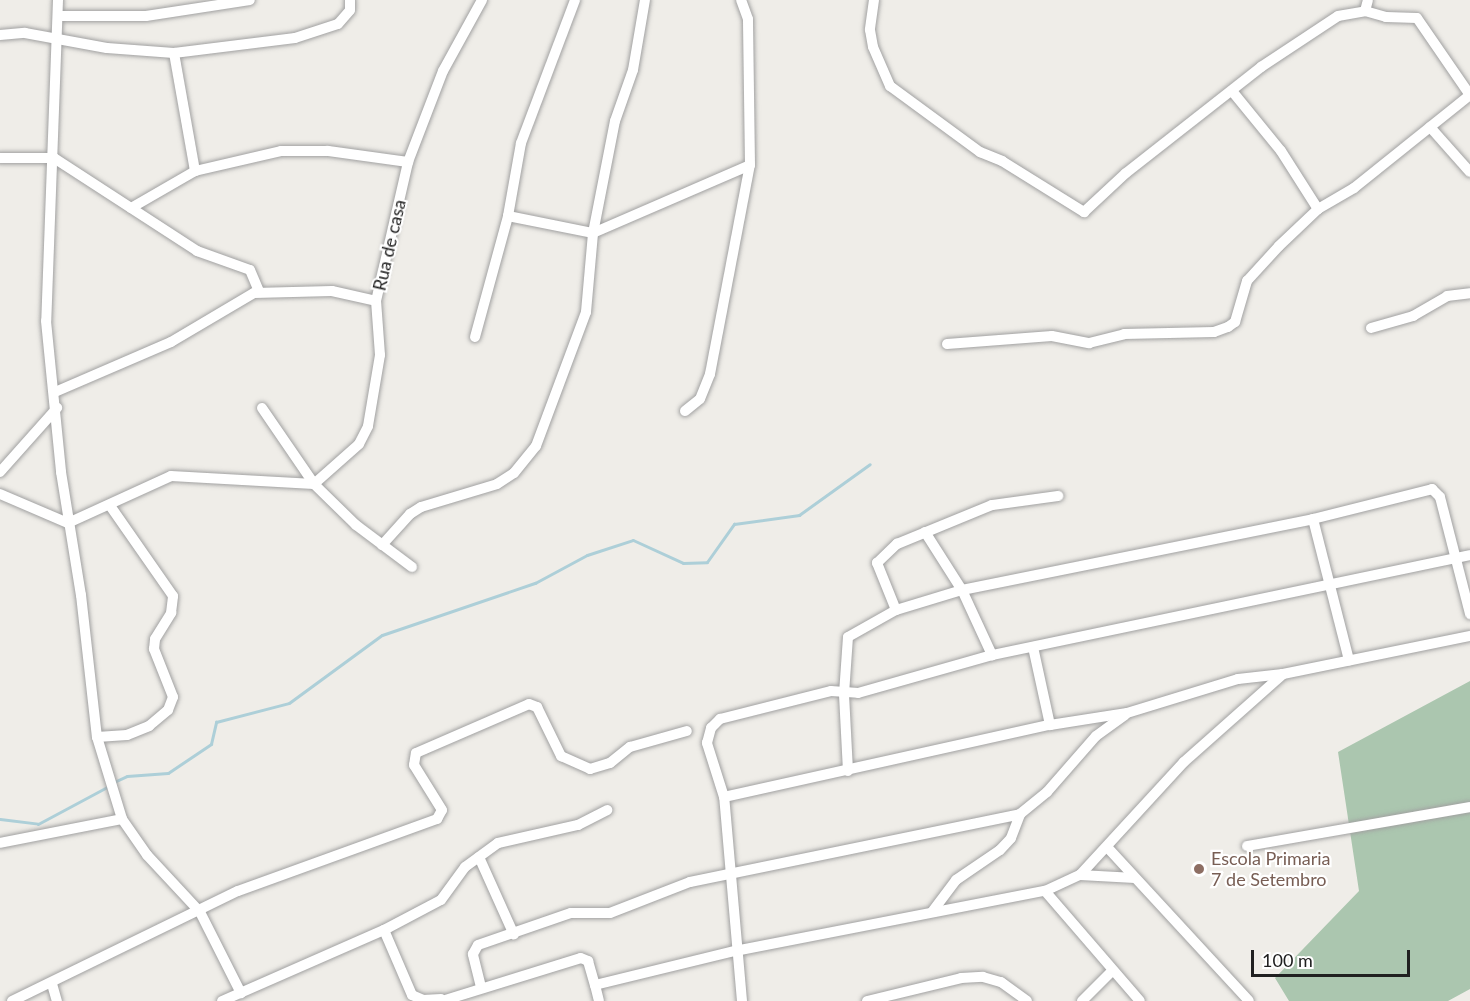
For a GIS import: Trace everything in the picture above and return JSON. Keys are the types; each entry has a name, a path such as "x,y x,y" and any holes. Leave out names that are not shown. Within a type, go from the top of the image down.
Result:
{"street":[{"path":"58,0 54,158 46,321 68,523 81,595 97,737 106,773 122,819 147,855 200,912 241,993"},
{"path":"58,16 146,16 250,0"},
{"path":"0,34 57,38 107,48 174,53 295,38 338,24 350,10 350,0"},
{"name":"Rua de casa","path":"314,484 359,444 366,432 380,355 376,302 408,162 443,71 482,0"},
{"path":"475,337 508,216 521,143 575,0"},
{"path":"382,545 410,514 421,507 497,484 514,473 536,446 586,312 593,233 615,121 633,70 645,0"},
{"path":"685,411 700,399 710,374 750,165 748,19 741,0"},
{"path":"874,0 870,30 873,47 890,86 973,148 1002,161 1077,210 1092,208 1126,173 1314,28 1366,5 1386,17 1411,16 1422,22 1470,95 1354,188 1318,209 1247,281 1235,322 1214,332 1124,334 1089,342 1046,336 947,344"},
{"path":"174,53 195,171"},
{"path":"1232,91 1281,151 1318,209"},
{"path":"1430,127 1470,172"},
{"path":"131,208 195,171 299,150 408,162"},
{"path":"0,158 54,158 197,250 250,270 259,291"},
{"path":"508,216 593,233 750,165"},
{"path":"55,392 171,342 259,291 338,291 376,302"},
{"path":"1371,328 1413,316 1446,296 1470,293"},
{"path":"0,472 57,408"},
{"path":"262,408 314,484 382,545 412,567"},
{"path":"0,494 68,523 111,507 147,483 171,476 314,484"},
{"path":"848,771 844,694 848,637 896,610 962,590 1313,519 1432,489 1440,497 1458,558 1470,614"},
{"path":"896,610 877,563 897,544 992,505 1058,496"},
{"path":"97,737 127,735 149,726 168,710 173,697 154,649 155,639 171,613 172,596 111,507"},
{"path":"1313,519 1349,660"},
{"path":"925,532 962,590 992,655"},
{"path":"742,1001 735,951 724,797 707,743 711,728 720,718 831,691 844,694 858,693 992,655 1470,555"},
{"path":"724,797 1050,725 1127,713 1238,679 1282,674 1470,636"},
{"path":"1033,647 1050,725"},
{"path":"594,985 735,951 1045,891 1080,875 1184,762 1282,674"},
{"path":"12,1001 52,984 279,874 437,819 442,810 414,765 416,753 529,704 537,707 561,756 590,769 610,763 630,747 687,731"},
{"path":"481,987 475,949 571,913 610,913 690,882 1020,814 1047,792 1096,736 1127,713"},
{"path":"1247,846 1470,807"},
{"path":"222,1001 384,930 441,900 456,877 479,857 505,840 578,825 608,810"},
{"path":"932,912 956,880 1000,850 1011,838 1020,814"},
{"path":"0,843 122,819"},
{"path":"1107,847 1249,1001"},
{"path":"479,857 514,934"},
{"path":"1080,875 1135,878"},
{"path":"1045,891 1112,972 1140,1001"},
{"path":"384,930 412,995 423,1000 441,1000 581,958 588,961 599,1001"},
{"path":"1082,1001 1112,972"},
{"path":"867,1001 961,978 983,977 1001,982 1027,1001"},
{"path":"52,984 57,1001"}],"green space":[{"path":"1470,681 1470,989 1448,1001 1289,1001 1275,978 1359,891 1338,752"}],"waterway":[{"path":"114,782 127,776 168,773 211,744 216,722 289,703 382,635 535,583 587,555 633,540 683,563 707,562 734,524 799,515 870,464"},
{"path":"0,819 38,824 109,786"}],"place":[{"name":"Escola Primaria 7 de Setembro","path":"1199,869"}]}
